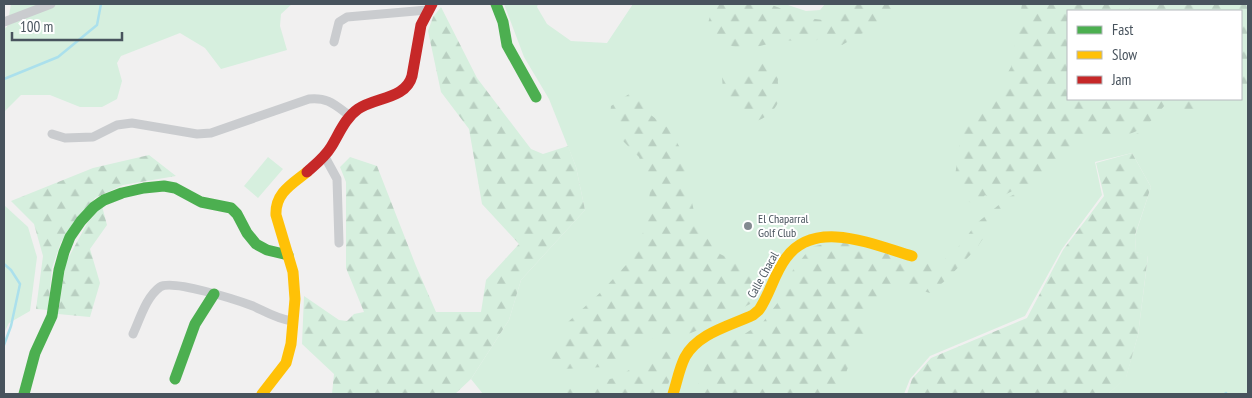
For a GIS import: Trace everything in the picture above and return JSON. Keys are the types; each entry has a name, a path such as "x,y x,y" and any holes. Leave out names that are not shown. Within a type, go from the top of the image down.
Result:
{"street":[{"path":"4,22 50,4"},
{"path":"496,4 503,22 507,45 536,97"},
{"path":"334,42 339,22 347,17 429,7"},
{"path":"262,394 286,363 289,354 295,286 293,272 276,214 278,198 283,191 324,157 350,116 370,102 403,91 409,86 420,28 429,7"},
{"path":"52,134 65,138 84,138 102,133 116,125 132,123 197,134 211,133 309,99 321,98 330,101 350,116"},
{"path":"324,157 337,179 339,243"},
{"path":"24,394 31,364 40,340 52,319 58,269 63,253 68,241 91,210 105,199 155,186 181,190 199,201 210,205 224,205 232,209 238,215 252,242 264,249 288,255"},
{"name":"Calle Chacal","path":"673,394 682,366 695,344 753,315 759,310 785,260 798,247 808,241 820,237 840,237 912,256"},
{"path":"133,334 149,299 164,285 182,286 214,294 252,306 282,320 292,321"},
{"path":"175,379 198,314 214,294"}],"green space":[{"path":"11,4 292,4 281,14 280,26 287,50 221,69 205,48 180,33 121,56 117,63 122,81 117,99 102,107 80,107 50,95 21,95 4,112 4,28 7,27"},
{"name":"El Chaparral Golf Club","path":"504,4 538,4 537,7 547,24 571,41 607,43 633,4 785,4 806,11 820,10 825,4 1248,4 1248,394 1108,394 1126,377 1138,335 1148,256 1136,252 1135,236 1151,187 1132,153 1095,162 1102,195 1062,249 1025,316 930,356 910,379 904,394 483,394 471,379 509,320 521,280 585,210 576,167 549,99 524,57"},
{"path":"714,4 769,4 807,18 823,20 847,4 915,4 894,8 888,12 879,27 861,34 842,45 828,43 819,38 814,42 805,44 797,41 781,41 750,48 739,48 715,39 708,23"},
{"path":"1022,4 1124,4 1132,10 1067,10 1067,100 1169,100 1150,122 1136,132 1118,136 1085,136 1072,141 1071,150 1035,186 1025,193 1018,188 993,201 985,195 976,207 967,200 955,176 961,134 968,114 995,95 1011,67"},
{"path":"1153,4 1248,4 1248,91 1242,91 1242,10 1143,10"},
{"path":"441,7 477,78 531,149 543,154 568,146 576,167 585,210 521,280 509,320 471,379 455,394 332,394 334,374 302,344 304,296 339,320 347,321 354,314 364,312 346,268 346,182 340,167 350,157 377,166 436,312 481,312 486,280 519,244 482,204 469,129 441,92 428,31 433,17"},
{"path":"771,59 782,68 778,80 779,97 777,105 764,118 753,122 741,122 723,92 722,76 727,72 744,73 757,62"},
{"path":"639,91 648,113 670,129 680,148 697,225 720,254 766,276 750,304 708,326 681,337 650,339 605,367 562,369 552,362 551,353 568,322 601,292 638,252 647,216 650,191 639,157 623,141 610,115 611,106 632,92"},
{"path":"1175,100 1211,100 1196,108 1189,116 1169,115 1137,140 1131,136 1146,130"},
{"path":"1132,153 1151,187 1135,235 1136,252 1148,255 1138,335 1126,378 1108,394 907,394 912,379 931,358 1027,318 1063,250 1104,196 1096,163"},
{"path":"149,155 176,176 123,185 95,198 61,242 52,268 48,310 36,309 43,256 34,224 11,201 93,168"},
{"path":"268,157 283,169 258,198 244,186"},
{"path":"1015,194 1018,199 990,228 976,249 946,280 930,293 912,288 895,288 869,316 862,340 847,370 840,394 694,394 709,357 763,322 782,297 793,270 811,247 838,241 923,263 942,262 960,245 977,223 1007,198"},
{"path":"4,205 28,227 37,257 30,311 9,323 4,333"},
{"path":"102,206 107,225 90,249 100,283 90,317 58,314 66,262 88,222"},
{"path":"657,350 668,352 676,360 665,394 558,394 552,388 557,384 579,389 596,382 619,377"}],"waterway":[{"path":"4,79 58,57 97,25 101,4"},
{"path":"4,264 11,270 20,284 11,326 4,345"}],"traffic: fast":[{"path":"496,4 503,22 507,45 536,97"},
{"path":"24,394 35,353 52,316 59,270 70,237 81,221 94,207 104,200 122,193 144,188 164,186 175,188 201,202 231,208 237,214 247,233 256,244 267,250 288,255"},
{"path":"175,379 195,324 214,294"}],"traffic: slow":[{"path":"262,394 286,363 291,344 295,299 293,272 276,215 276,207 281,195 290,185 307,172"},
{"path":"673,394 683,362 691,349 706,336 753,315 759,310 782,264 798,246 813,239 829,237 846,238 863,241 912,256"}],"traffic: jam":[{"path":"307,172 326,154 353,113 365,105 397,93 409,84 421,25 432,4"}],"place":[{"name":"El Chaparral Golf Club","path":"748,226"}]}
